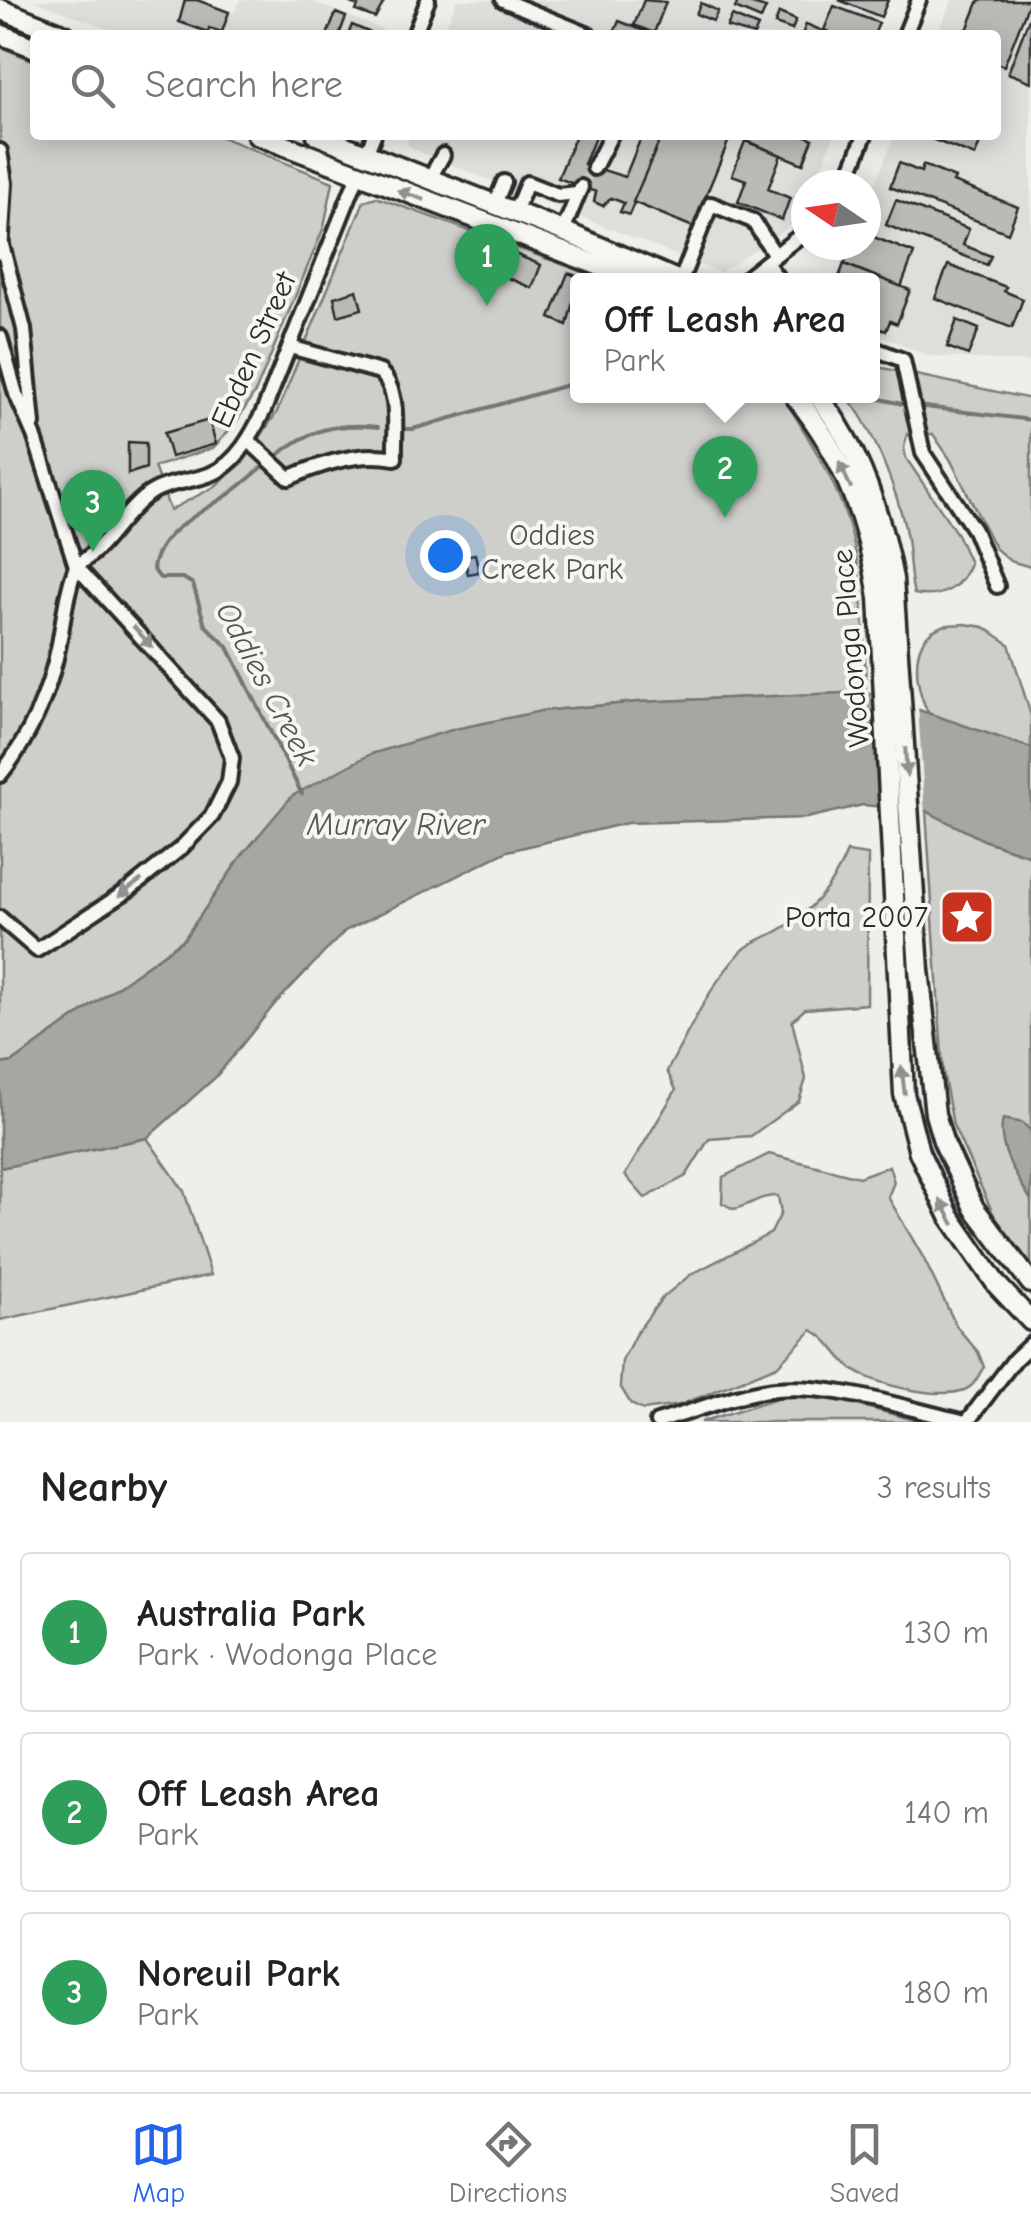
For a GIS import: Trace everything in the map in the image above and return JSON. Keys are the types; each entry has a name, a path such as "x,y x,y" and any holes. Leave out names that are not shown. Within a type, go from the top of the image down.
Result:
{"main road":[{"path":"0,10 52,30"},
{"path":"0,34 30,46"},
{"path":"270,140 618,273"},
{"path":"331,140 662,273"},
{"name":"Ebden Street","path":"358,175 366,154"},
{"name":"Wodonga Place","path":"800,403 826,438 860,507 892,672"},
{"name":"Wodonga Place","path":"822,403 859,464 881,524 894,579 892,672 903,853"},
{"path":"903,853 936,1114 952,1164 988,1231 1031,1283"},
{"path":"903,853 902,1075 912,1128 928,1174 969,1248 1031,1321"}],"street":[{"path":"416,30 428,0"},
{"path":"503,0 577,30"},
{"path":"907,30 919,0"},
{"name":"Ebden Street","path":"366,154 372,140"},
{"path":"594,168 608,140"},
{"path":"850,170 863,140"},
{"path":"0,151 5,183 0,264"},
{"path":"430,178 443,155"},
{"name":"Ebden Street","path":"76,566 97,553 142,499 180,480 212,474 248,440 264,410 358,175"},
{"path":"496,204 504,182"},
{"path":"515,212 527,183 558,195 579,189 563,231"},
{"path":"682,273 711,204 753,221 776,273"},
{"path":"753,273 791,243"},
{"path":"1,245 24,329 34,435"},
{"path":"0,336 16,394 34,435 76,566 218,721 232,758 229,782 212,816 181,848 130,888 36,950 0,918"},
{"path":"248,440 289,478 318,465 378,454 394,458 393,390 387,378 380,372 290,347"},
{"path":"880,351 902,360 923,453 974,530 997,586"},
{"path":"0,775 33,723 49,682 66,593 76,566"},
{"path":"657,1422 772,1389 805,1389 966,1422 1014,1359 1031,1344"}],"shaded area":[{"path":"32,0 200,0 234,13 240,0 308,0 383,30 111,30"},
{"path":"457,0 886,0 875,30 444,30"},
{"path":"952,0 1031,0 1031,362 929,356 880,336 880,273 838,273 844,260 881,260 881,170 893,140 1001,140 1001,30 939,30"},
{"path":"408,140 832,140 820,170 791,170 791,225 720,273 415,150"}],"green space":[{"name":"Oddies Creek Park","path":"0,47 30,59 30,140 229,140 333,182 324,227 256,391 235,424 213,448 154,467 170,510 214,487 243,463 277,412 364,201 376,197 587,273 570,273 570,403 787,403 832,483 852,535 862,602 866,692 639,702 541,711 243,854 184,939 13,1062 0,1064"},
{"path":"880,367 1031,399 1031,567 1010,561 995,548 933,434 907,434 906,458 957,534 970,563 961,580 948,590 932,595 914,594 905,530 894,489 851,403 880,403"},
{"path":"940,627 984,627 1009,644 1031,716 1031,748 930,716 918,681 922,643"},
{"path":"926,811 986,841 1031,856 1031,1266 997,1222 953,1125 943,1072"},
{"path":"847,852 868,855 867,1004 805,1009 792,1021 806,1079 799,1101 751,1136 709,1139 686,1176 645,1198 625,1175 676,1090 667,1071 701,1008 742,951 788,925 819,898"},
{"path":"147,1138 184,1191 211,1275 0,1320 0,1168"},
{"path":"769,1154 859,1177 889,1166 894,1182 888,1197 957,1327 978,1352 984,1367 971,1386 947,1393 929,1392 875,1380 851,1368 812,1330 777,1366 680,1405 643,1410 631,1404 620,1386 622,1361 662,1298 690,1275 771,1233 781,1213 778,1196 734,1209 722,1203 723,1177"},
{"path":"790,1394 816,1394 922,1422 701,1422"}],"water":[{"name":"Murray River","path":"866,692 1031,748 1031,856 986,841 926,811 863,805 807,818 627,823 508,851 345,931 274,1005 216,1077 147,1138 0,1168 0,1064 13,1062 184,939 243,854 292,796 371,754 455,729 541,711 639,702"},
{"path":"1003,1119 1023,1123 1031,1131 1031,1200 1005,1151"}],"pier":[{"path":"874,690 918,706 925,816 883,812"}],"building":[{"path":"185,0 197,0 229,12 223,30 202,30 179,22"},
{"path":"351,0 385,0 375,18 356,11 358,6"},
{"path":"644,0 666,2 655,30 634,25"},
{"path":"739,0 766,8 761,19 735,8"},
{"path":"839,0 888,0 881,17"},
{"path":"979,0 1030,0 1004,66 1001,30 967,30"},
{"path":"701,3 718,11 713,21 696,14"},
{"path":"834,6 879,23 876,30 824,30"},
{"path":"336,13 346,17 341,30 329,30"},
{"path":"779,13 796,20 792,30 775,24"},
{"path":"1031,13 1031,82 1008,73"},
{"path":"732,16 758,27 737,30 727,27"},
{"path":"619,21 642,30 615,30"},
{"path":"574,140 594,140 584,164 625,177 640,140 660,140 629,215 620,212 624,203 611,198 603,206 594,202 596,192 558,178"},
{"path":"660,140 729,140 693,227 633,202"},
{"path":"746,140 813,140 803,164"},
{"path":"934,140 981,140 975,156"},
{"path":"745,141 781,155 768,189 790,198 782,220 738,202 746,180 732,175"},
{"path":"899,163 921,172 923,165 955,178 953,182 1018,207 1008,233 890,187"},
{"path":"896,200 969,229 963,245 991,256 987,265 886,225"},
{"path":"881,240 914,253 901,287 880,279 880,273 866,273 844,264 846,260 881,260"},
{"path":"494,245 541,265 532,288 484,268"},
{"path":"844,264 867,273 841,273"},
{"path":"948,265 1006,287 1004,291 1023,299 1012,328 935,298"},
{"path":"568,273 570,274 567,325 550,318"},
{"path":"880,278 910,290 897,324 890,321 886,331 880,329"},
{"path":"357,290 362,309 338,316 334,297"},
{"path":"957,320 979,329 968,355 947,347"},
{"path":"209,420 216,444 171,457 164,433"},
{"path":"128,442 146,443 146,468 128,474"},
{"path":"475,554 479,572 468,574 464,556"}],"waterway":[{"name":"Oddies Creek","path":"402,429 570,384"},
{"name":"Oddies Creek","path":"880,399 907,405"},
{"name":"Oddies Creek","path":"917,406 1031,420"},
{"name":"Oddies Creek","path":"276,457 299,440 323,430 378,427"},
{"name":"Oddies Creek","path":"266,464 172,534 163,544 153,569 160,578 183,578 193,584 205,625 228,647 302,794"}],"tunnel":[{"path":"582,186 594,168"}],"place":[{"name":"Australia Park","path":"487,306"},
{"name":"Off Leash Area","path":"725,518"},
{"name":"Noreuil Park","path":"93,552"},
{"name":"Porta 2007","path":"967,917"}]}
